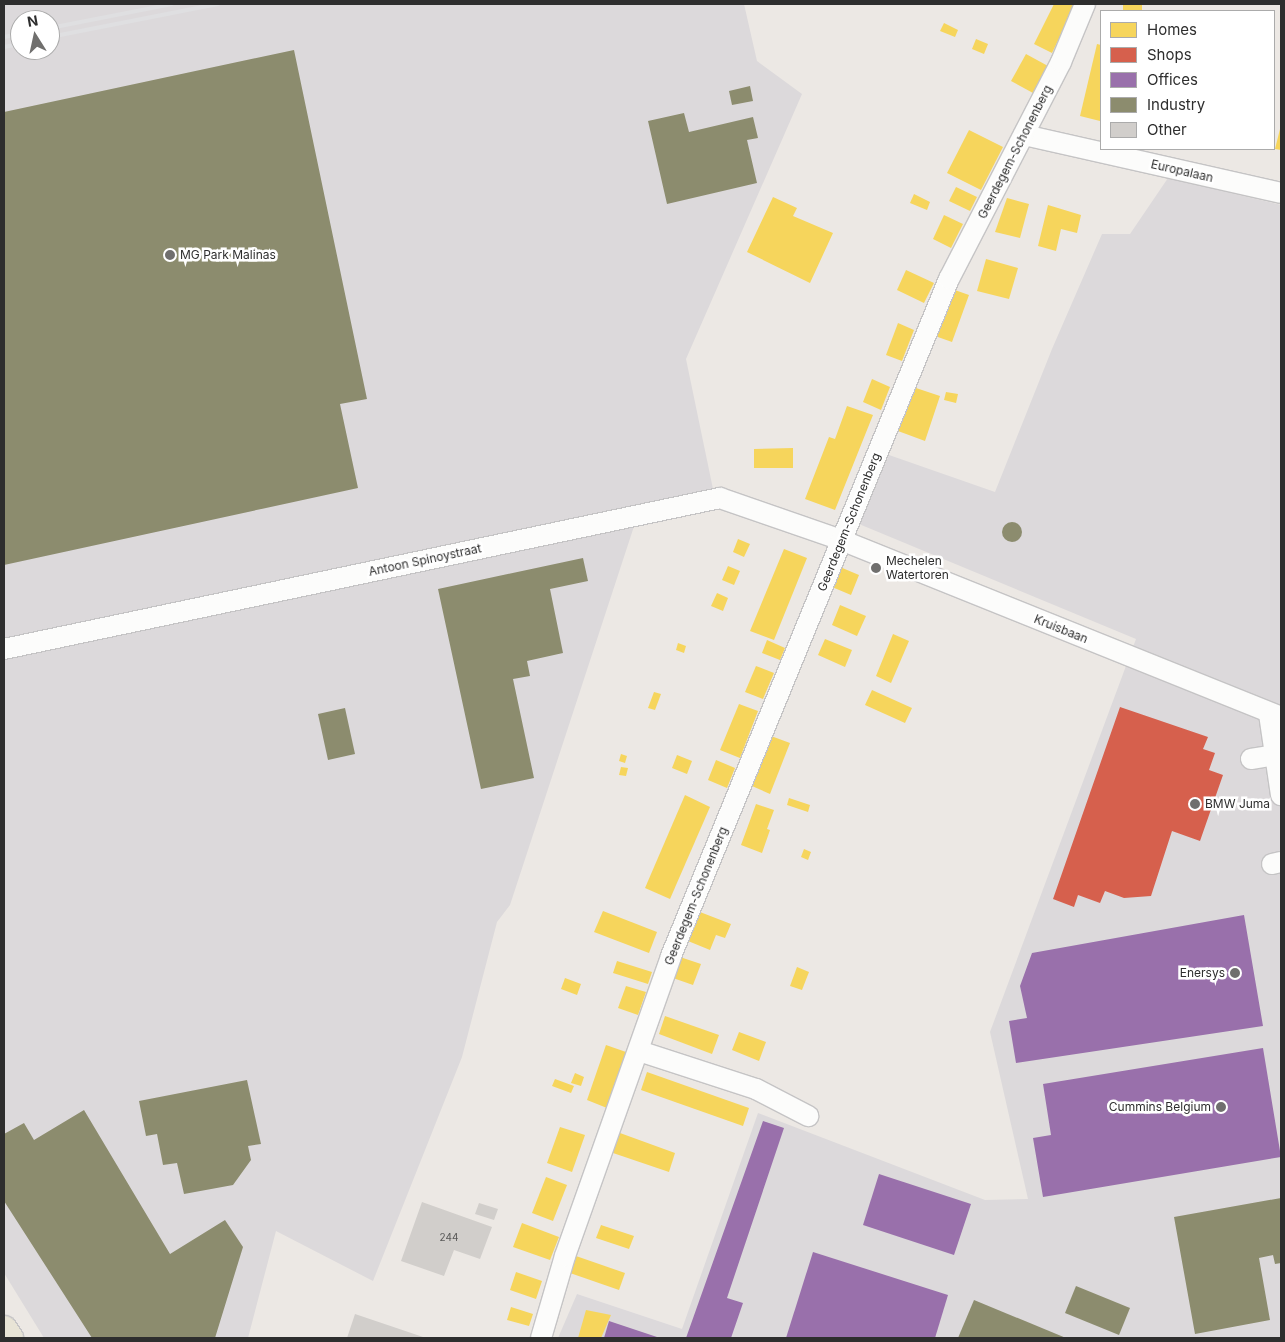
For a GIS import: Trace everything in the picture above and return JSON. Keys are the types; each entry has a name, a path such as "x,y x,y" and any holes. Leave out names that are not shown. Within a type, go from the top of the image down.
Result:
{"main road":[{"path":"4,1329 10,1338"}],"street":[{"name":"Geerdegem-Schonenberg","path":"541,1338 564,1256 639,1051 671,956 949,279 1061,62 1085,4"},
{"name":"Europalaan","path":"1024,135 1281,193"},
{"name":"Antoon Spinoystraat","path":"4,649 720,498 841,540"},
{"name":"Kruisbaan","path":"841,540 1275,715"},
{"path":"1275,715 1275,755 1281,795"},
{"path":"1251,759 1275,755"},
{"path":"639,1051 756,1089 808,1116"}],"shaded area":[{"path":"4,4 744,4 757,61 802,94 686,359 713,489 640,508 510,905 497,922 462,1057 373,1281 276,1231 248,1338 44,1338 4,1273"},
{"path":"1168,178 1281,205 1281,1338 558,1338 577,1294 682,1329 758,1113 985,1200 1028,1199 990,1032 1136,639 859,524 889,455 995,492 1052,349 1102,234 1130,234"}],"building: Homes":[{"path":"1054,4 1076,4 1052,53 1034,44"},
{"path":"1123,4 1142,4 1142,10 1123,10"},
{"path":"944,23 958,30 955,37 940,31"},
{"path":"976,39 988,44 984,54 972,49"},
{"path":"1097,44 1100,45 1100,121 1080,116"},
{"path":"1026,54 1048,66 1033,93 1011,81"},
{"path":"1281,125 1281,150 1275,149"},
{"path":"969,130 1003,147 981,190 947,173"},
{"path":"956,187 977,197 970,211 949,201"},
{"path":"914,194 930,202 927,210 910,203"},
{"path":"773,197 797,208 793,216 833,233 810,283 747,252"},
{"path":"1007,198 1029,204 1020,238 995,232"},
{"path":"1048,205 1081,215 1077,233 1061,229 1056,251 1038,246"},
{"path":"944,215 963,224 951,248 933,239"},
{"path":"986,259 1018,268 1009,299 977,291"},
{"path":"906,270 934,283 924,303 897,290"},
{"path":"952,289 969,295 952,342 935,336"},
{"path":"898,323 914,330 902,361 886,355"},
{"path":"872,379 890,387 881,410 863,402"},
{"path":"913,387 940,396 925,441 898,431"},
{"path":"946,392 958,394 956,403 944,400"},
{"path":"847,406 873,415 835,510 805,499 829,437 835,439"},
{"path":"793,448 793,468 754,468 754,449"},
{"path":"738,539 750,544 744,557 733,552"},
{"path":"784,549 807,558 774,640 750,631"},
{"path":"728,566 740,571 734,585 722,580"},
{"path":"840,567 859,575 851,595 832,587"},
{"path":"717,593 728,598 723,611 711,606"},
{"path":"840,605 866,616 857,636 832,625"},
{"path":"893,634 909,641 891,683 876,676"},
{"path":"825,639 852,650 845,667 818,655"},
{"path":"767,640 785,648 780,660 762,653"},
{"path":"678,643 686,646 684,653 676,650"},
{"path":"756,666 774,673 763,699 745,692"},
{"path":"872,690 912,708 905,723 865,705"},
{"path":"654,692 661,694 655,710 648,708"},
{"path":"739,704 758,711 740,758 720,750"},
{"path":"771,736 790,743 770,794 752,786"},
{"path":"621,754 627,756 625,763 619,761"},
{"path":"677,755 692,761 687,774 672,768"},
{"path":"716,760 735,768 727,788 708,780"},
{"path":"621,767 628,768 626,776 619,775"},
{"path":"685,795 710,807 670,899 645,888"},
{"path":"789,798 810,805 808,812 787,805"},
{"path":"756,804 774,810 767,829 770,830 762,853 741,845"},
{"path":"804,849 811,852 808,860 801,857"},
{"path":"603,911 657,932 649,953 594,932"},
{"path":"700,912 731,924 725,938 716,935 710,950 688,941"},
{"path":"680,957 701,964 693,985 673,978"},
{"path":"617,961 652,972 648,984 613,973"},
{"path":"797,967 809,972 802,990 790,986"},
{"path":"565,978 581,984 577,995 561,989"},
{"path":"626,986 646,992 638,1015 618,1008"},
{"path":"665,1016 719,1035 712,1054 659,1034"},
{"path":"739,1032 766,1042 759,1061 732,1050"},
{"path":"606,1045 626,1052 607,1108 587,1100"},
{"path":"647,1072 749,1108 743,1126 641,1090"},
{"path":"575,1073 584,1077 581,1086 571,1083"},
{"path":"555,1079 574,1086 571,1093 552,1086"},
{"path":"560,1127 585,1135 572,1172 547,1163"},
{"path":"620,1133 675,1153 669,1172 613,1153"},
{"path":"546,1177 567,1185 553,1221 532,1213"},
{"path":"522,1223 559,1237 550,1260 513,1247"},
{"path":"601,1225 634,1236 629,1249 596,1238"},
{"path":"576,1256 625,1273 619,1290 570,1273"},
{"path":"516,1272 542,1281 536,1299 510,1290"},
{"path":"511,1307 533,1314 529,1326 507,1320"},
{"path":"586,1310 611,1315 601,1338 578,1338"}],"building: Shops":[{"path":"1120,707 1208,737 1203,749 1215,753 1209,770 1223,775 1200,841 1172,831 1151,896 1124,898 1105,891 1100,903 1078,895 1074,907 1053,899"}],"building: Offices":[{"path":"1244,915 1263,1026 1016,1063 1009,1021 1027,1018 1020,986 1032,953"},
{"path":"1263,1048 1281,1157 1043,1197 1033,1138 1051,1135 1043,1084"},
{"path":"763,1121 784,1128 727,1298 743,1303 731,1338 686,1338"},
{"path":"879,1174 971,1204 954,1255 863,1225"},
{"path":"813,1252 948,1295 935,1338 786,1338"},
{"path":"609,1321 660,1338 604,1338"}],"building: Industry":[{"name":"MG Park Malinas","path":"294,50 367,399 340,404 358,488 4,565 4,112"},
{"path":"750,86 753,101 732,105 729,91"},
{"path":"684,113 689,132 753,117 758,138 747,140 757,183 667,204 648,121"},
{"path":"1012,522 1019,525 1022,532 1019,539 1012,542 1005,539 1002,532 1005,525"},
{"path":"583,558 588,581 550,589 563,653 527,661 530,676 513,679 534,778 481,789 438,589"},
{"path":"345,708 355,754 328,760 318,714"},
{"path":"247,1080 261,1144 248,1146 251,1160 233,1185 184,1194 177,1163 163,1165 157,1134 146,1136 139,1101"},
{"path":"84,1110 170,1254 225,1220 243,1247 215,1338 92,1338 4,1201 4,1134 24,1123 34,1140"},
{"path":"1281,1198 1281,1263 1275,1264 1273,1255 1259,1258 1270,1320 1195,1334 1174,1217"},
{"path":"1076,1286 1130,1308 1119,1335 1065,1313"},
{"path":"974,1300 1066,1338 958,1338"}],"building: Other":[{"path":"422,1202 492,1227 480,1259 454,1250 444,1276 401,1261"},
{"path":"479,1203 498,1209 494,1220 475,1214"},
{"path":"355,1314 426,1338 347,1338"}],"railway":[{"path":"60,26 172,4"},
{"path":"60,35 218,4"},
{"path":"4,37 10,36"},
{"path":"4,47 10,46"}],"place":[{"name":"MG Park Malinas","path":"170,255"},
{"name":"Mechelen Watertoren","path":"876,568"},
{"name":"BMW Juma","path":"1195,804"},
{"name":"Enersys","path":"1235,973"},
{"name":"Cummins Belgium","path":"1221,1107"}]}
